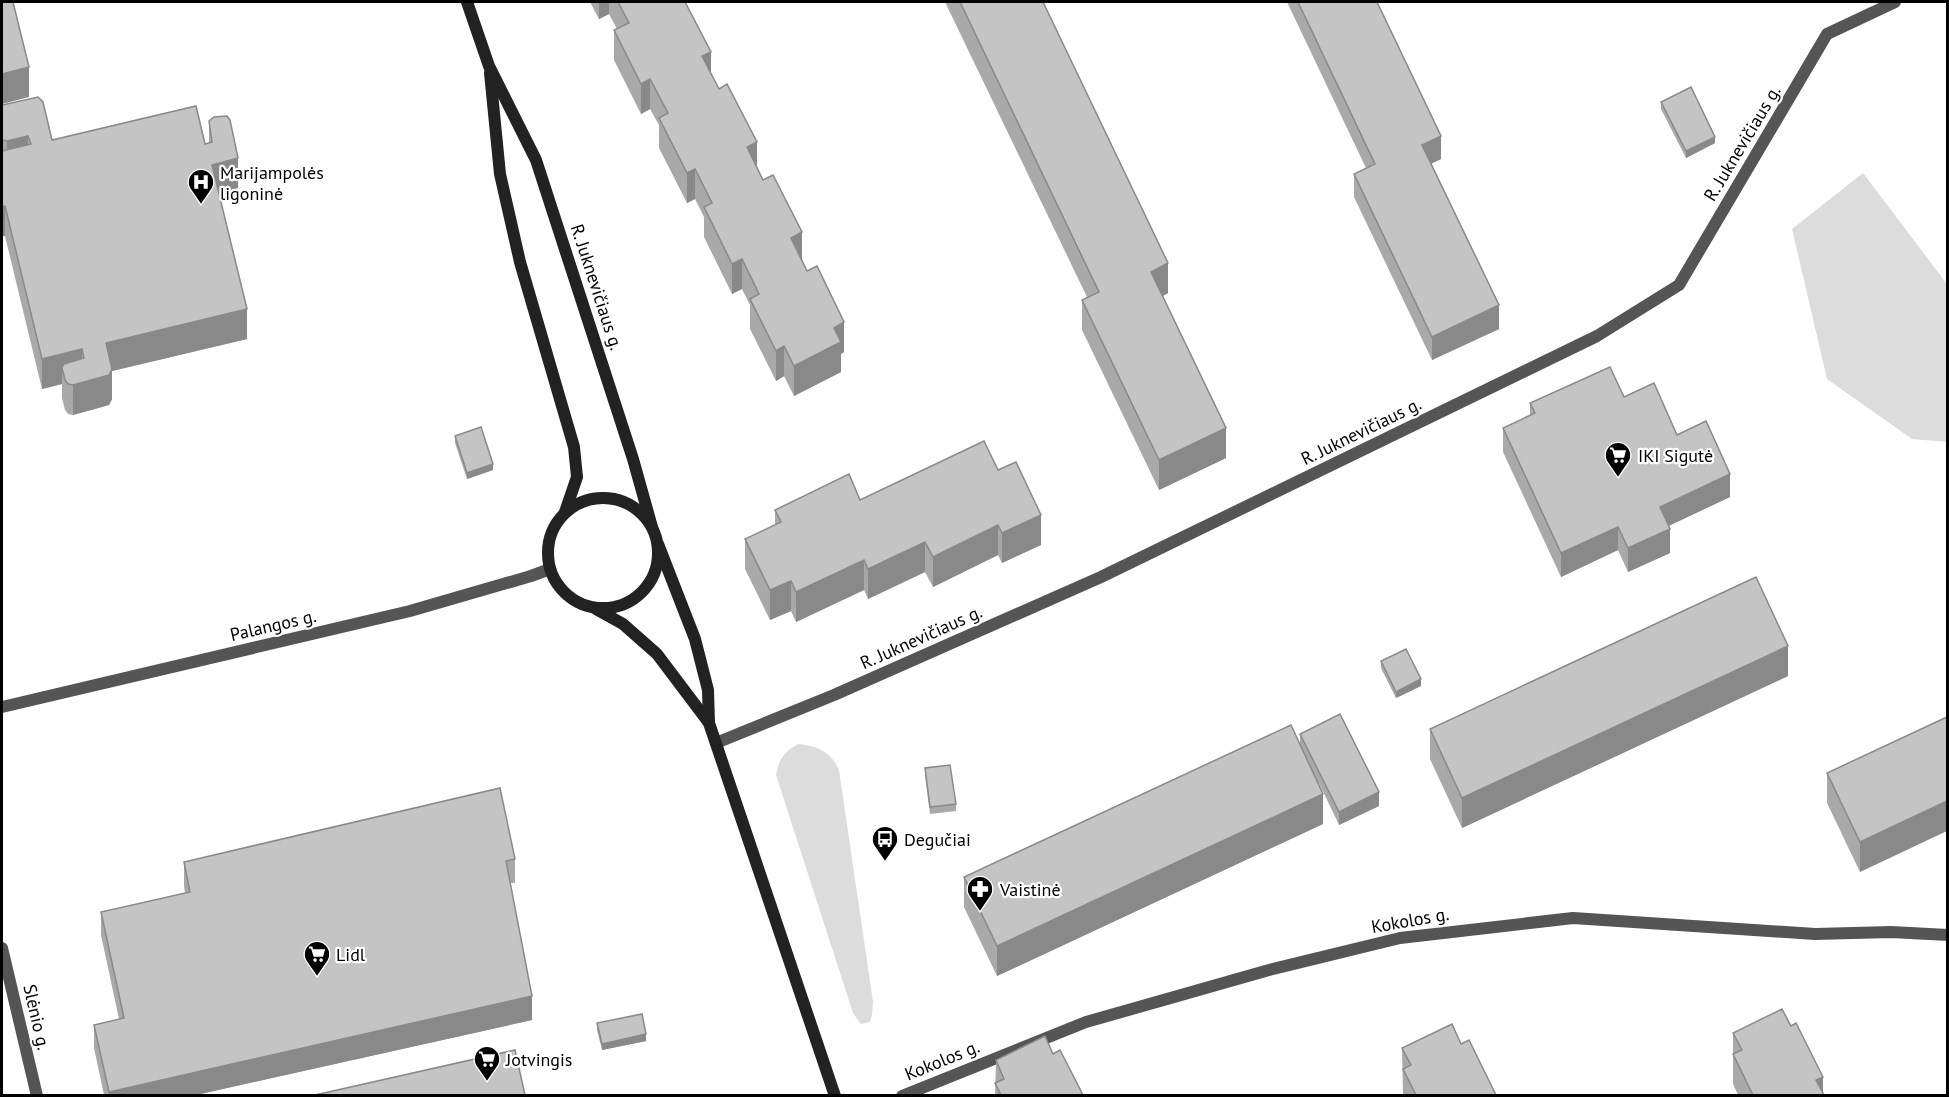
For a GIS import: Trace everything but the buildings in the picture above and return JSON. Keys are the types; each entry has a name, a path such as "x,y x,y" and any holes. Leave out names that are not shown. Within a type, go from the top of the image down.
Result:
{"street":[{"name":"R. Juknevičiaus g.","path":"467,2 489,66 536,160 633,459 652,527"},
{"name":"R. Juknevičiaus g.","path":"716,743 834,695 1101,577 1597,336 1679,285 1827,34 1895,2"},
{"name":"R. Juknevičiaus g.","path":"489,66 500,174 520,262 574,447 576,477 565,512"},
{"path":"709,723 657,654 623,624 595,608 580,603 567,595 556,583 547,553 549,538 555,524 565,512 579,502 595,497 612,498 642,513 652,527 694,639 708,690 709,723 835,1095"},
{"path":"595,608 616,607 635,598 649,584 657,565 658,544"},
{"name":"Palangos g.","path":"2,707 410,611 550,569"},
{"name":"Kokolos g.","path":"902,1095 1086,1022 1269,970 1400,938 1573,918 1815,934 1891,932 1947,935"},
{"name":"Slėnio g.","path":"2,948 36,1095"}],"shaded area":[{"path":"1863,173 1947,284 1947,442 1912,439 1827,379 1792,229"},
{"path":"798,744 812,746 828,754 839,770 873,1002 870,1022 861,1024 853,1013 776,775 783,756"}],"place":[{"name":"Marijampolės ligoninė","path":"201,205"},
{"name":"IKI Sigutė","path":"1618,478"},
{"name":"Degučiai","path":"885,862"},
{"name":"Vaistinė","path":"980,912"},
{"name":"Lidl","path":"317,977"},
{"name":"Jotvingis","path":"487,1082"}]}
